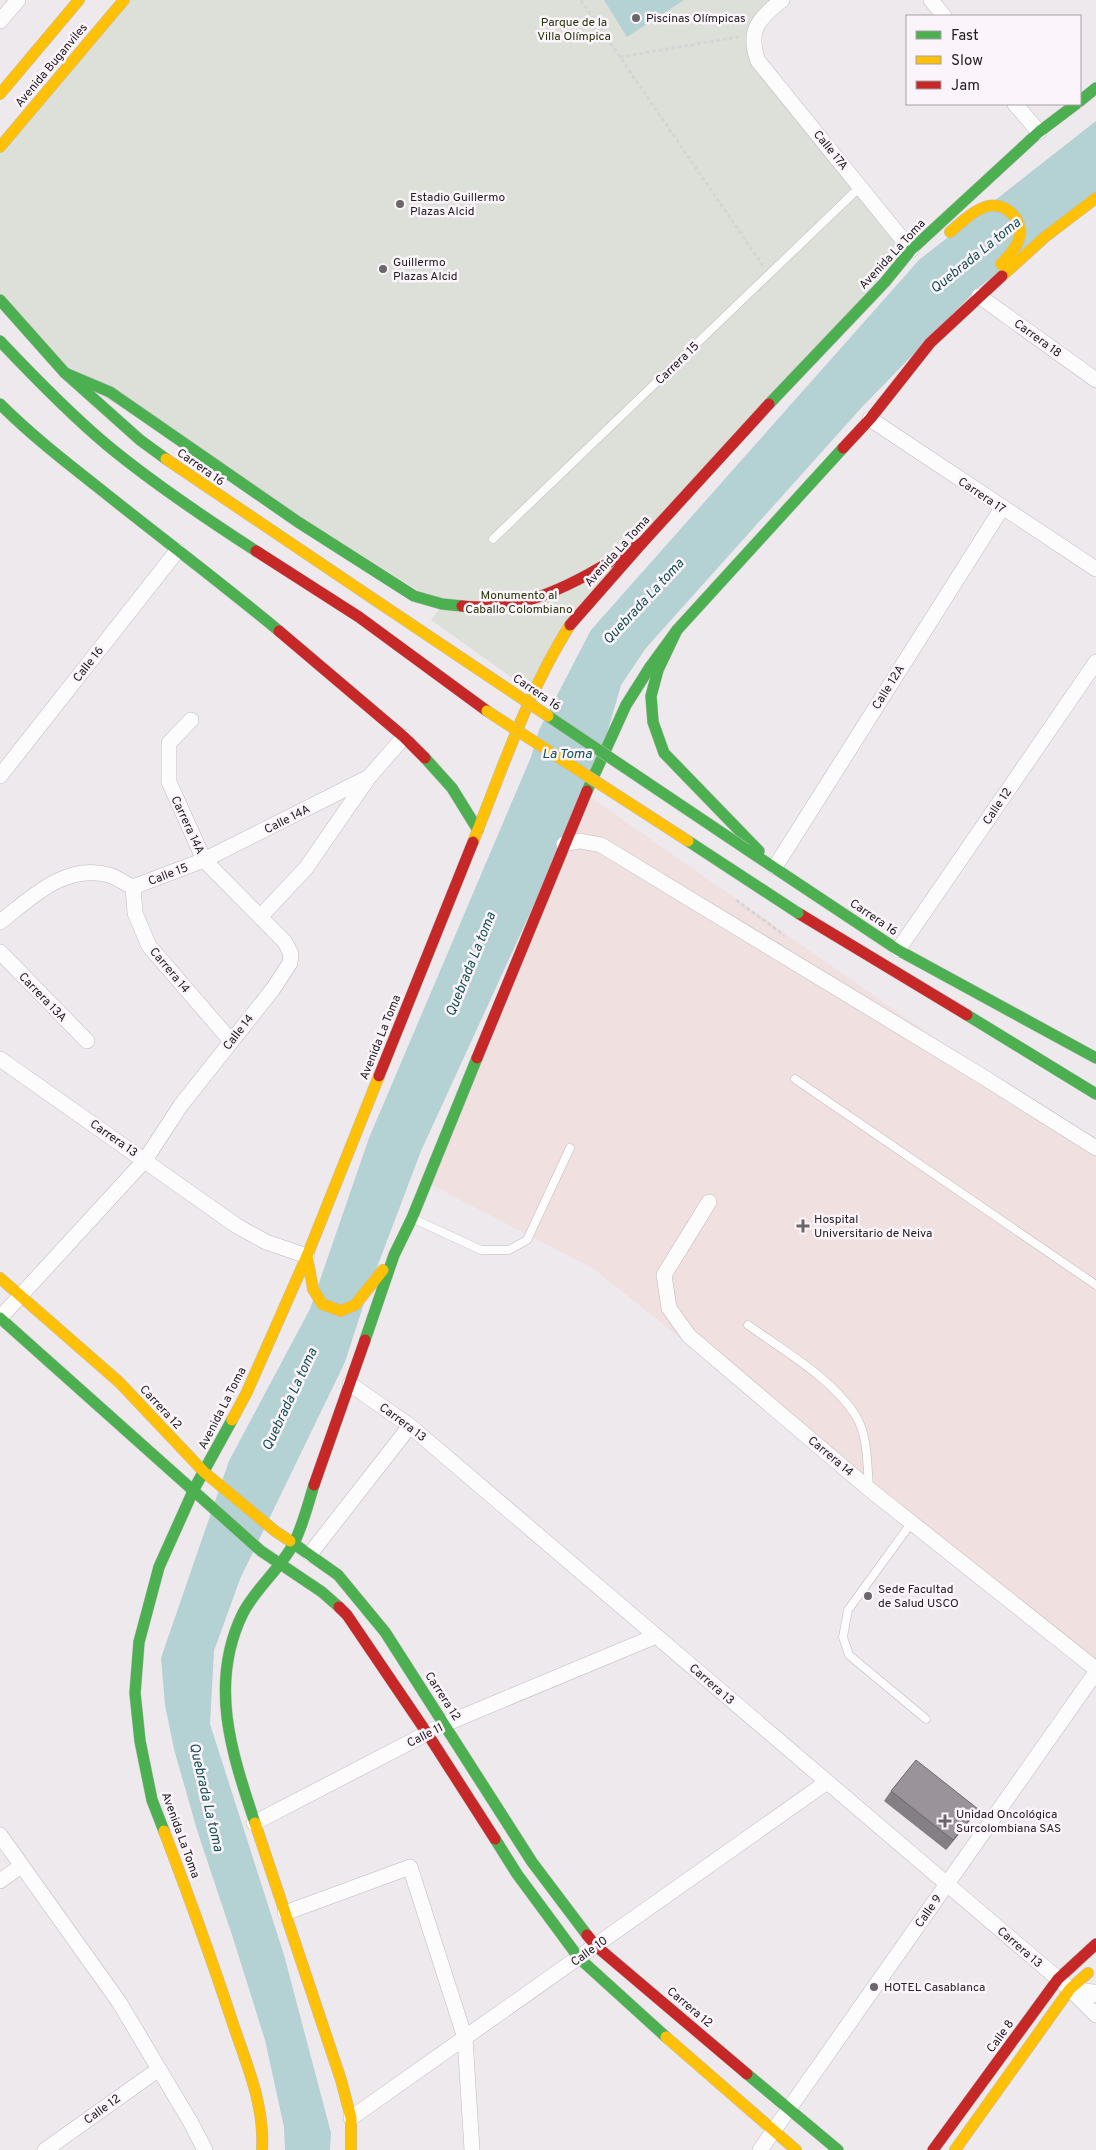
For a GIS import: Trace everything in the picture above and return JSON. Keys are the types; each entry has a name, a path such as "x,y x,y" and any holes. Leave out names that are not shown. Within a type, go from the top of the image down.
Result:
{"main road":[{"name":"Avenida Buganviles","path":"0,94 79,0"},
{"name":"Avenida Buganviles","path":"0,147 124,0"},
{"path":"1081,100 1096,88"},
{"name":"Avenida La Toma","path":"262,2150 263,2133 257,2096 200,1925 152,1800 140,1741 135,1694 139,1642 159,1568 197,1493 209,1475 307,1256 478,830 521,717 542,672 570,626 642,543 819,350 885,282 911,250 1038,132 1075,105"},
{"path":"930,343 1045,237 1096,198"},
{"path":"351,2150 351,2118 341,2080 254,1823 238,1773 227,1729 224,1686 232,1647 243,1612 294,1543 394,1255 412,1218 564,844 626,705 650,667 677,630 870,418 930,343 1015,246 1020,236 1020,226 1009,209 1002,205 986,206 943,238"},
{"path":"885,282 930,249"},
{"name":"Carrera 16","path":"0,300 65,373 133,434 188,476 898,950 1094,1052"},
{"path":"0,341 85,426 123,458 175,497 361,618 487,711 798,913 1096,1094"},
{"path":"65,373 110,392 298,522 414,596 442,604 477,608 509,605 537,598 568,586 642,543"},
{"path":"0,404 26,430 177,551 236,595 404,737 452,788 478,830"},
{"path":"677,630 658,670 651,696 653,722 664,753 773,865"},
{"path":"307,1256 313,1289 317,1297 322,1304 340,1311 355,1305 394,1255"},
{"name":"Carrera 12","path":"0,1278 119,1382 209,1475 275,1531 338,1575 385,1632 532,1862 596,1946 838,2150"},
{"path":"0,1318 261,1551 322,1592 347,1616 427,1733 517,1874 579,1958 625,2002 796,2150"},
{"name":"Calle 8","path":"933,2150 1058,1979 1096,1944"},
{"path":"955,2150 1070,1989 1096,1966"}],"street":[{"path":"0,21 18,0"},
{"path":"753,41 758,22 782,0"},
{"path":"930,0 943,15"},
{"name":"Calle 17A","path":"753,41 758,61 911,250"},
{"path":"1016,105 1038,132"},
{"name":"Carrera 18","path":"979,296 1096,380"},
{"name":"Carrera 17","path":"870,418 1002,508 1096,569"},
{"name":"Calle 12A","path":"773,865 1002,508"},
{"name":"Calle 16","path":"0,776 177,551"},
{"name":"Calle 12","path":"898,950 1096,662"},
{"name":"Carrera 14A","path":"191,720 169,743 169,782 204,860 261,916"},
{"path":"261,916 306,868 369,777 404,737"},
{"name":"Calle 14A","path":"204,860 369,777"},
{"path":"564,844 580,841 601,845 985,1078 1096,1148"},
{"name":"Calle 15","path":"0,922 54,881 83,873 109,875 133,888 204,860"},
{"name":"Carrera 14","path":"133,888 135,912 149,946 231,1041"},
{"name":"Calle 14","path":"0,1318 145,1160 180,1105 273,989 290,963 291,954 285,942 261,916"},
{"name":"Carrera 13A","path":"0,952 87,1041"},
{"name":"Carrera 13","path":"0,1059 236,1226 266,1242 307,1256"},
{"name":"Carrera 14","path":"709,1202 664,1275 669,1308 689,1336 869,1489 1096,1670"},
{"name":"Carrera 13","path":"350,1384 410,1426 1070,1989 1096,2015"},
{"path":"310,1554 410,1426"},
{"name":"Calle 11","path":"254,1823 445,1724 656,1636"},
{"name":"Calle 9","path":"760,2150 1096,1670"},
{"name":"Calle 10","path":"351,2118 827,1782"},
{"path":"0,1835 118,2002 205,2150"},
{"path":"0,1881 21,1866"},
{"path":"285,1912 410,1867 465,2038 472,2150"},
{"name":"Carrera 13","path":"1070,1989 1093,1992 1096,1995"},
{"name":"Calle 12","path":"45,2150 159,2069"}],"lane":[{"name":"Carrera 15","path":"493,539 861,186"},
{"path":"795,1079 1096,1285"},
{"path":"412,1218 481,1250 509,1250 527,1240 570,1148"},
{"path":"748,1325 826,1381 856,1416 866,1444 869,1489"},
{"path":"912,1522 848,1610 843,1637 849,1655 926,1719"}],"path":[{"path":"581,0 769,275"},
{"path":"620,57 753,41"}],"shaded area":[{"name":"Hospital Universitario de Neiva","path":"586,794 1096,1151 1096,1669 594,1269 426,1182"}],"green space":[{"path":"124,0 782,0 770,9 753,48 906,247 578,619 532,692 431,620 442,605 65,373 0,300 0,147"}],"water":[{"name":"Piscinas Olímpicas","path":"604,0 684,0 627,37"},
{"name":"La Toma","path":"1096,121 1096,194 978,288 862,407 646,648 621,685 598,765 421,1151 368,1291 345,1362 240,1579 214,1651 210,1724 284,1955 331,2133 330,2150 285,2150 284,2127 265,2040 197,1830 174,1749 165,1705 161,1658 229,1461 310,1309 369,1138 531,757 539,730 591,630 919,260"}],"building":[{"path":"916,1760 978,1809 953,1840 891,1791"}],"traffic: fast":[{"path":"1081,100 1096,88"},
{"path":"769,404 885,282 911,250 1039,132 1075,105"},
{"path":"0,300 65,373 140,440 166,459"},
{"path":"0,341 52,394 107,445 180,500 256,551"},
{"path":"65,373 110,392 298,522 414,596 442,604 462,606"},
{"path":"0,404 58,456 279,631"},
{"path":"587,791 626,705 650,667 677,630 843,448"},
{"path":"677,630 658,670 651,696 653,722 664,753 759,851"},
{"path":"548,716 746,849"},
{"path":"425,758 452,788 478,830"},
{"path":"688,841 798,913"},
{"path":"746,849 898,950 1096,1058"},
{"path":"967,1015 1096,1094"},
{"path":"365,1340 394,1255 412,1218 477,1058"},
{"path":"0,1318 261,1551 322,1592 339,1607"},
{"path":"164,1831 152,1800 140,1741 135,1693 139,1642 159,1567 194,1489 232,1420"},
{"path":"255,1823 238,1771 227,1719 225,1692 227,1666 233,1640 243,1613 294,1543 303,1522 314,1485"},
{"path":"290,1541 338,1575 385,1632 532,1862 587,1935"},
{"path":"495,1839 517,1874 579,1958 666,2037"},
{"path":"747,2074 838,2150"}],"traffic: slow":[{"path":"0,94 79,0"},
{"path":"0,147 124,0"},
{"path":"1002,276 1045,237 1096,198"},
{"path":"950,232 977,210 988,206 1001,207 1007,210 1017,220 1020,232 1016,246 1001,264"},
{"path":"166,459 375,600"},
{"path":"375,600 548,716"},
{"path":"473,842 528,704 570,625"},
{"path":"487,711 688,841"},
{"path":"232,1420 247,1392 307,1256 379,1076"},
{"path":"307,1256 313,1289 322,1304 341,1311 355,1305 383,1270"},
{"path":"0,1278 119,1382 204,1472 275,1531 290,1541"},
{"path":"255,1823 341,2080 351,2118 351,2150"},
{"path":"164,1831 208,1949 258,2100 261,2117 262,2150"},
{"path":"955,2150 1070,1989 1088,1973"},
{"path":"666,2037 796,2150"}],"traffic: jam":[{"path":"843,448 870,419 930,343 1002,276"},
{"path":"570,625 769,404"},
{"path":"462,606 487,607 511,604 534,598 578,580 642,543"},
{"path":"256,551 359,617 487,711"},
{"path":"279,631 404,737 425,758"},
{"path":"477,1058 587,791"},
{"path":"379,1076 473,842"},
{"path":"798,913 967,1015"},
{"path":"314,1485 365,1340"},
{"path":"339,1607 347,1615 427,1733 495,1839"},
{"path":"587,1935 596,1946 747,2074"},
{"path":"933,2150 1058,1979 1096,1944"}],"place":[{"name":"Piscinas Olímpicas","path":"636,18"},
{"name":"Estadio Guillermo Plazas Alcid","path":"400,204"},
{"name":"Guillermo Plazas Alcid","path":"383,269"},
{"name":"Hospital Universitario de Neiva","path":"803,1226"},
{"name":"Sede Facultad de Salud USCO","path":"868,1596"},
{"name":"Unidad Oncológica Surcolombiana SAS","path":"945,1821"},
{"name":"HOTEL Casablanca","path":"874,1987"}],"park label":[{"name":"Parque de la Villa Olímpica","path":"574,29"},
{"name":"Monumento al Caballo Colombiano","path":"519,602"}],"water label":[{"name":"Quebrada La toma","path":"975,255"},
{"name":"Quebrada La toma","path":"643,601"},
{"name":"Quebrada La toma","path":"470,964"},
{"name":"Quebrada La toma","path":"289,1399"},
{"name":"Quebrada La toma","path":"207,1797"}]}
